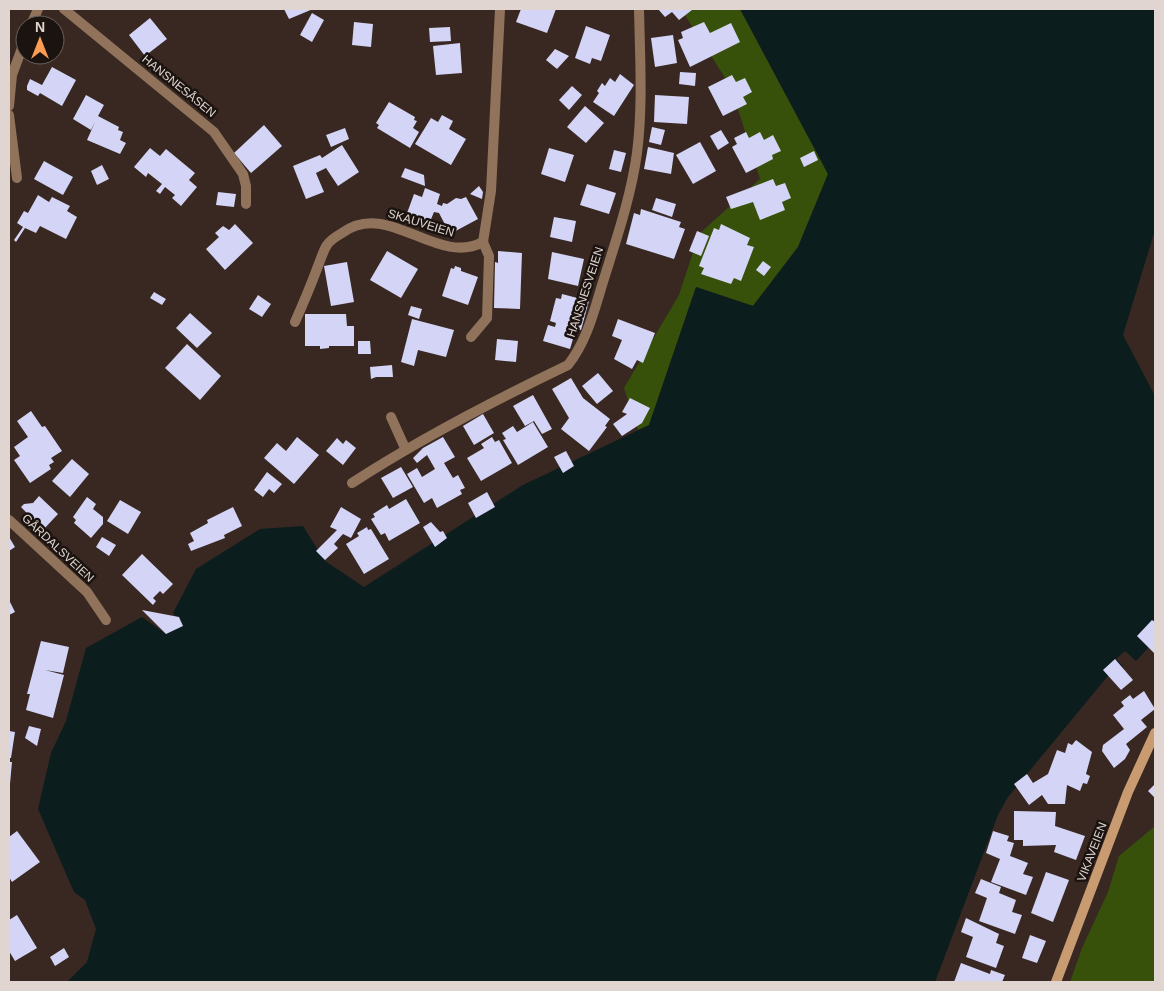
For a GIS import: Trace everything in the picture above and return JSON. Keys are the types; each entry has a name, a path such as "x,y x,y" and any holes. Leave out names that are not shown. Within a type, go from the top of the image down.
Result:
{"main road":[{"name":"VIKAVEIEN","path":"1056,982 1128,792 1155,733"}],"street":[{"name":"HANSNESÅSEN","path":"64,9 214,132 243,174 246,186 246,204"},
{"path":"471,337 487,318 488,256 483,242 491,191 500,9"},
{"name":"HANSNESVEIEN","path":"352,483 405,448 494,400 568,365 576,355 586,334 611,256 636,154 640,115 639,9"},
{"path":"9,106 12,75 16,65"},
{"path":"9,115 17,178"},
{"name":"SKAUVEIEN","path":"296,322 327,244 346,230 360,224 378,223 406,230 448,247 475,246 483,242"},
{"path":"391,417 405,448"},
{"name":"GÅRDALSVEIEN","path":"9,520 87,592 106,620"}],"green space":[{"path":"681,9 740,9 828,174 798,247 753,306 696,287 649,425 638,430 624,388 679,295 699,234 760,179 731,87"},
{"path":"1155,826 1155,982 1070,982 1082,948 1108,892 1119,856"}],"shaded area":[{"path":"740,9 1155,9 1155,230 1123,335 1155,396 1155,629 1138,637 1149,647 1136,661 1125,651 1116,659 1123,666 1107,677 1008,797 998,815 935,982 67,982 87,962 96,929 85,900 74,892 38,809 51,753 66,721 86,648 142,617 166,634 182,626 173,613 196,569 260,529 303,526 325,561 364,587 523,485 649,425 696,287 753,306 798,247 828,174"}],"building":[{"path":"284,9 313,9 289,19"},
{"path":"521,9 556,9 547,33 516,22"},
{"path":"658,9 692,10 679,20 672,12 665,17"},
{"path":"312,13 324,20 312,42 300,35"},
{"path":"150,18 167,39 145,56 129,35"},
{"path":"354,22 373,24 371,47 352,45"},
{"path":"704,22 710,33 731,23 740,42 690,67 678,40 683,38 681,32"},
{"path":"586,26 610,35 601,61 592,58 590,64 575,58"},
{"path":"450,27 451,41 430,42 429,28"},
{"path":"673,35 677,63 655,67 651,38"},
{"path":"460,43 462,73 436,75 433,46"},
{"path":"555,49 569,56 557,69 546,60"},
{"path":"52,67 76,80 62,106 40,93 38,96 27,90 30,79 42,85"},
{"path":"680,72 696,73 695,86 679,84"},
{"path":"620,74 634,85 614,116 593,102 599,93 597,91 602,83 605,86 610,78 615,82"},
{"path":"732,75 736,82 745,78 752,92 743,97 747,104 723,116 708,87"},
{"path":"572,86 582,95 569,110 559,100"},
{"path":"86,95 104,105 98,116 119,127 118,130 123,132 120,140 126,143 120,154 87,140 95,122 91,130 73,119"},
{"path":"655,95 689,97 687,124 654,122"},
{"path":"389,102 415,117 414,120 417,121 413,128 419,132 410,148 377,128 379,125 376,123"},
{"path":"585,106 604,123 586,143 567,127"},
{"path":"442,115 453,121 449,129 466,139 451,165 415,144 431,118 438,122"},
{"path":"264,125 282,146 251,173 234,153"},
{"path":"652,127 665,130 661,145 649,142"},
{"path":"345,128 349,139 331,147 326,135"},
{"path":"721,130 729,143 718,150 710,136"},
{"path":"746,132 749,138 760,132 764,140 773,135 781,151 772,155 773,159 746,173 732,147 737,144 734,138"},
{"path":"700,142 716,171 693,184 676,155"},
{"path":"342,145 359,172 338,186 326,168 316,173 324,192 306,199 293,166 320,155 322,158"},
{"path":"648,147 674,153 671,174 644,169"},
{"path":"150,148 160,156 166,149 195,173 189,180 197,187 181,206 172,198 175,195 165,187 160,194 156,191 162,184 148,173 146,177 134,167"},
{"path":"549,148 574,155 565,182 541,174"},
{"path":"614,150 626,153 621,172 609,169"},
{"path":"814,151 818,160 804,167 800,158"},
{"path":"44,161 73,177 63,195 34,179"},
{"path":"102,165 109,179 97,185 91,171"},
{"path":"405,168 424,175 425,186 401,177"},
{"path":"773,179 776,186 785,183 791,198 782,202 785,210 760,220 753,202 731,209 726,197"},
{"path":"587,184 616,193 609,214 580,205"},
{"path":"479,186 483,192 482,199 470,194"},
{"path":"425,188 440,194 437,204 442,206 443,203 447,204 456,198 466,197 478,219 450,234 439,213 434,212 429,224 406,216 414,194 422,197"},
{"path":"218,192 236,194 234,207 216,205"},
{"path":"38,195 49,202 52,197 70,206 67,211 77,217 66,239 40,226 36,233 25,228 16,242 14,240 23,227 17,223 24,211 28,213"},
{"path":"656,198 676,204 672,217 652,210"},
{"path":"641,209 681,222 679,227 685,229 674,259 626,244 634,213 640,215"},
{"path":"554,217 576,221 572,242 550,237"},
{"path":"235,224 253,243 225,270 206,249 219,237 215,233 223,226 229,230"},
{"path":"721,224 750,238 747,245 754,247 741,281 734,278 731,284 701,274 704,268 699,266 714,228 719,230"},
{"path":"697,231 709,236 701,256 689,251"},
{"path":"387,251 418,269 401,298 370,280"},
{"path":"498,251 522,253 520,309 494,308 495,262 498,263"},
{"path":"552,252 584,259 578,286 548,279"},
{"path":"763,261 771,267 764,276 756,270"},
{"path":"347,262 354,302 331,306 324,266"},
{"path":"455,266 461,268 461,271 478,277 468,305 442,296 451,268 454,269"},
{"path":"154,292 166,299 162,305 150,298"},
{"path":"562,294 589,301 581,330 571,328 570,331 575,332 570,349 543,341 548,325 555,327 556,323 550,321 556,298 561,299"},
{"path":"258,295 271,304 262,317 249,309"},
{"path":"411,306 422,309 419,319 408,315"},
{"path":"190,313 212,333 197,348 176,328"},
{"path":"305,314 346,314 347,326 354,326 354,346 329,346 329,348 320,349 320,346 305,346"},
{"path":"412,319 454,330 446,357 418,350 414,366 401,362"},
{"path":"618,319 655,333 643,363 637,360 632,369 614,359 622,340 612,336"},
{"path":"497,339 518,341 516,362 495,360"},
{"path":"358,341 370,341 371,354 358,354"},
{"path":"187,344 221,376 200,400 165,368"},
{"path":"392,365 393,377 376,377 371,379 370,367"},
{"path":"598,373 613,391 597,404 582,386"},
{"path":"571,378 583,398 610,419 605,426 607,427 589,451 561,429 569,418 552,389"},
{"path":"533,395 552,429 542,434 534,421 525,426 513,406"},
{"path":"630,398 650,408 642,423 622,436 613,424 627,414 622,412"},
{"path":"31,411 42,427 45,426 62,451 51,458 54,462 49,465 51,469 30,483 14,460 20,456 14,447 28,437 17,421"},
{"path":"483,414 494,433 474,445 463,426"},
{"path":"533,422 548,447 518,465 503,440 506,439 502,433 513,426 517,432"},
{"path":"297,437 319,455 294,484 264,458 277,443 286,451"},
{"path":"443,437 455,457 444,463 453,478 458,475 465,488 460,490 462,494 437,508 432,498 424,503 407,474 417,468 422,477 435,469 427,455 417,463 413,458 423,448"},
{"path":"492,437 495,442 499,440 512,463 481,481 467,458 484,448 481,444"},
{"path":"337,438 343,444 346,440 356,448 343,465 326,451"},
{"path":"566,451 574,466 563,473 554,457"},
{"path":"72,459 89,474 70,497 52,481"},
{"path":"401,467 413,487 393,498 381,478"},
{"path":"267,472 282,484 274,493 269,489 263,497 254,490"},
{"path":"487,492 495,507 476,518 468,503"},
{"path":"39,496 58,514 43,530 21,507 24,504 33,503"},
{"path":"87,497 96,504 93,509 103,517 103,524 91,538 74,523 76,520 73,517"},
{"path":"406,499 420,523 389,541 385,533 381,535 371,519 375,517 373,514 387,505 389,509"},
{"path":"120,500 141,512 128,534 107,521"},
{"path":"233,507 242,526 224,535 225,538 191,551 188,544 194,541 190,533 208,523 207,520"},
{"path":"341,507 361,519 351,538 343,534 334,544 338,548 325,560 316,551 337,530 330,527"},
{"path":"431,522 440,532 443,531 447,538 435,547 423,527"},
{"path":"367,527 368,530 371,529 389,559 364,574 346,544 359,536 357,533"},
{"path":"9,537 15,547 9,551"},
{"path":"102,537 116,545 109,556 96,547"},
{"path":"142,554 173,584 163,594 160,591 153,598 156,601 153,605 122,575"},
{"path":"9,603 15,612 9,615"},
{"path":"142,610 179,617 183,626 166,634"},
{"path":"1152,620 1155,622 1155,654 1137,636"},
{"path":"41,641 69,647 63,673 45,670 64,675 53,718 26,710 30,694 27,694"},
{"path":"1115,659 1133,680 1121,690 1103,670"},
{"path":"1144,691 1155,709 1141,720 1147,727 1126,744 1130,750 1125,759 1114,768 1102,751 1103,745 1124,729 1113,715 1124,706 1121,702 1130,695 1133,699"},
{"path":"29,726 41,729 37,746 25,738"},
{"path":"9,731 15,732 11,758 9,758"},
{"path":"1076,740 1092,752 1086,774 1090,776 1087,784 1083,783 1080,791 1067,785 1065,804 1048,804 1042,795 1029,805 1014,784 1027,774 1033,783 1048,774 1057,750 1065,753 1068,743 1072,745"},
{"path":"9,762 12,762 10,784 9,784"},
{"path":"1155,784 1155,798 1148,791"},
{"path":"1014,811 1056,812 1055,826 1085,836 1076,860 1054,852 1056,845 1023,846 1023,840 1014,840"},
{"path":"17,831 40,862 12,882 9,877 9,837"},
{"path":"993,831 1009,836 1007,841 1014,843 1010,856 1028,863 1023,874 1033,877 1026,895 991,882 1000,859 986,853"},
{"path":"1046,872 1069,880 1053,922 1031,913"},
{"path":"981,879 1001,887 999,893 1016,900 1012,912 1022,915 1015,934 979,921 987,898 975,893"},
{"path":"17,915 37,948 15,961 9,951 9,920"},
{"path":"966,918 999,934 996,943 1004,946 996,968 966,957 973,937 961,932"},
{"path":"1030,935 1046,941 1037,963 1022,958"},
{"path":"64,948 69,957 55,966 50,957"},
{"path":"961,963 990,974 991,970 1005,975 1002,982 954,982"}]}
